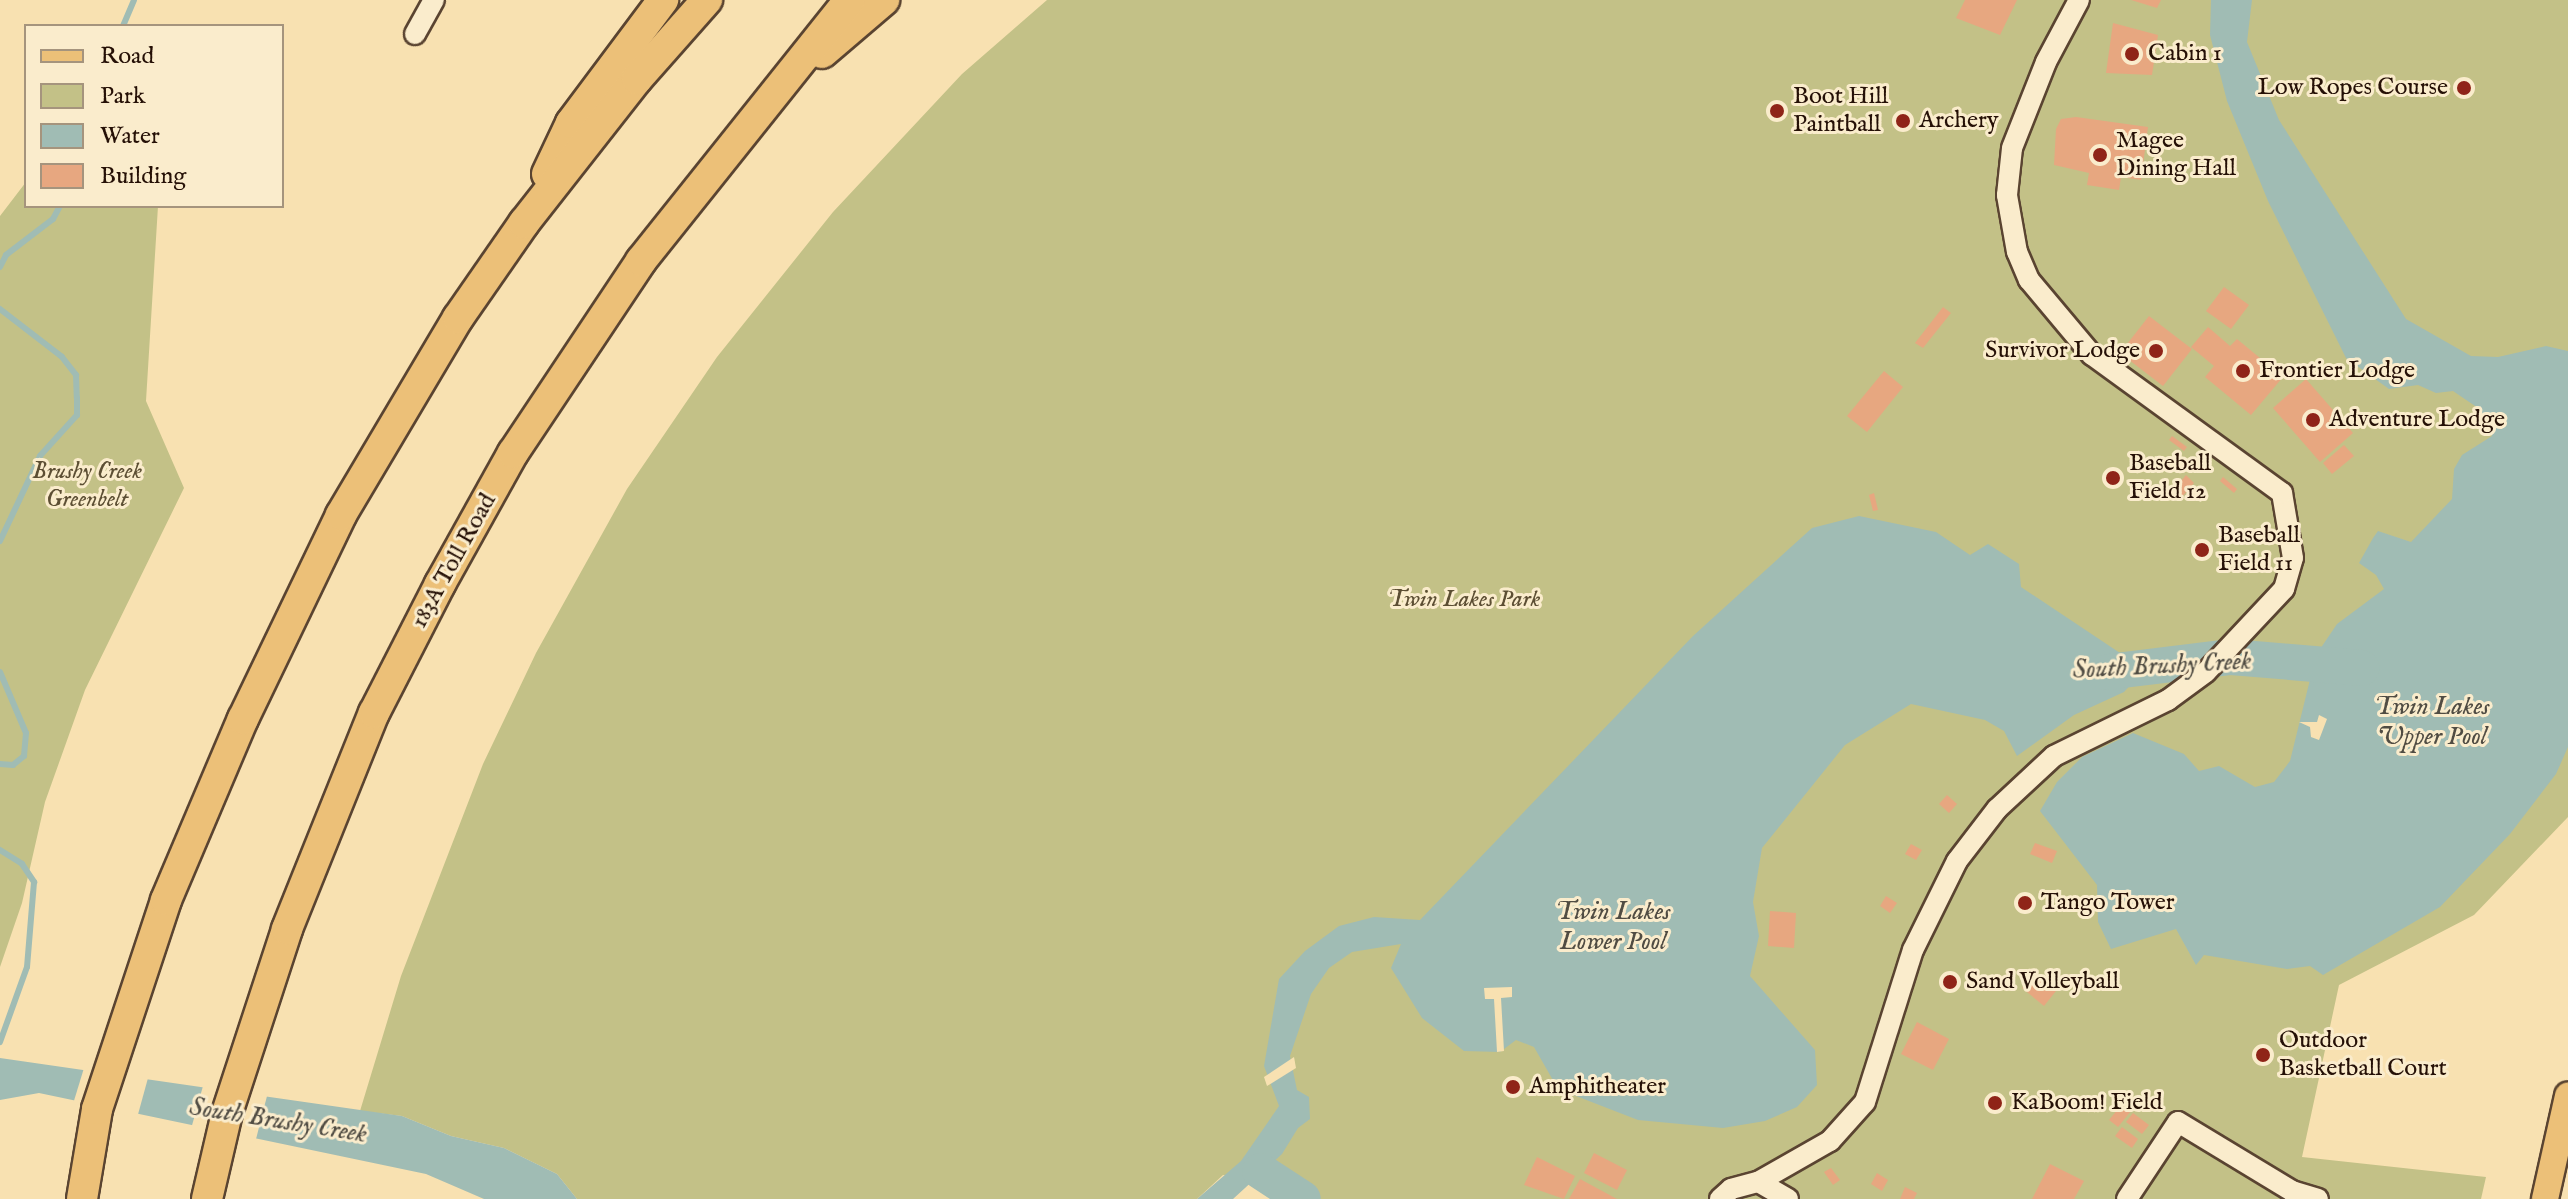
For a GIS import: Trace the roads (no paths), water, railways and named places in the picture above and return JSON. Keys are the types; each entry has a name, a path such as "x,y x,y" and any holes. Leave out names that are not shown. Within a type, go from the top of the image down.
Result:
{"highway":[{"path":"524,223 571,123 663,0"},
{"path":"82,1199 97,1109 166,900 243,719 341,515 458,318 524,223 637,79 707,0"},
{"name":"183A Toll Road","path":"207,1199 227,1113 287,929 374,713 513,453 641,261 757,109 849,0"},
{"path":"757,109 884,0"}],"main road":[{"path":"2545,1199 2568,1096"}],"street":[{"path":"415,34 434,0"},
{"path":"1720,1199 1731,1189 1758,1182 1830,1141 1865,1102 1913,950 1957,861 1997,809 2054,756 2168,700 2206,672 2284,589 2293,558 2282,493 2092,355 2029,280 2013,239 2007,195 2012,148 2046,62 2079,0"},
{"path":"2127,1199 2178,1122 2292,1191 2318,1199"},
{"path":"1758,1182 1788,1199"}],"water":[{"name":"Twin Lakes Upper Pool","path":"2211,0 2252,0 2247,42 2279,120 2406,319 2471,356 2498,357 2546,346 2568,351 2568,747 2556,774 2510,834 2440,907 2323,975 2310,966 2287,969 2204,955 2196,965 2176,929 2111,949 2098,922 2097,885 2040,811 2057,782 2082,757 2133,733 2184,754 2199,771 2219,766 2255,787 2274,782 2290,761 2316,655 2337,624 2384,589 2376,575 2359,563 2373,538 2378,531 2411,542 2452,499 2454,469 2462,455 2492,436 2478,408 2453,391 2436,393 2418,385 2389,389 2346,358 2268,201 2227,101 2210,35"},
{"name":"Twin Lakes Lower Pool","path":"1859,516 1936,532 1970,555 1988,544 2019,564 2021,587 2129,659 2155,661 2146,682 2136,679 2124,692 2074,715 2017,756 2004,731 1985,720 1911,704 1845,745 1762,848 1753,902 1759,936 1750,976 1815,1050 1817,1085 1797,1107 1765,1121 1723,1128 1638,1120 1558,1089 1534,1047 1516,1040 1500,1052 1464,1051 1422,1018 1391,968 1401,944 1352,952 1329,968 1311,994 1290,1056 1297,1090 1309,1097 1310,1119 1298,1128 1282,1154 1233,1199 1197,1199 1241,1161 1279,1106 1264,1066 1279,979 1305,951 1339,926 1374,917 1420,920 1693,636 1812,528"},
{"path":"0,1058 402,1116 451,1136 504,1148 557,1174 577,1199 484,1199 426,1174 39,1093 0,1100"}],"waterway":[{"path":"124,24 134,0"},
{"path":"0,267 6,255 53,219 59,208"},
{"path":"0,309 62,357 76,375 77,398 77,415 40,456 0,541"},
{"name":"South Brushy Creek","path":"2107,672 2231,657 2362,668"},
{"path":"0,672 26,733 24,756 13,765 0,764"},
{"path":"0,850 22,864 34,882 27,967 0,1042"},
{"path":"1260,1171 1303,1199"}],"place":[{"name":"Cabin 1","path":"2132,54"},
{"name":"Low Ropes Course","path":"2464,88"},
{"name":"Boot Hill Paintball","path":"1777,111"},
{"name":"Archery","path":"1903,121"},
{"name":"Magee Dining Hall","path":"2100,155"},
{"name":"Survivor Lodge","path":"2156,351"},
{"name":"Frontier Lodge","path":"2243,371"},
{"name":"Adventure Lodge","path":"2313,420"},
{"name":"Baseball Field 12","path":"2113,478"},
{"name":"Baseball Field 11","path":"2202,550"},
{"name":"Tango Tower","path":"2025,903"},
{"name":"Sand Volleyball","path":"1950,982"},
{"name":"Outdoor Basketball Court","path":"2263,1055"},
{"name":"Amphitheater","path":"1513,1087"},
{"name":"KaBoom! Field","path":"1995,1103"}],"park label":[{"name":"Brushy Creek Greenbelt","path":"87,486"},
{"name":"Twin Lakes Park","path":"1464,600"}]}
